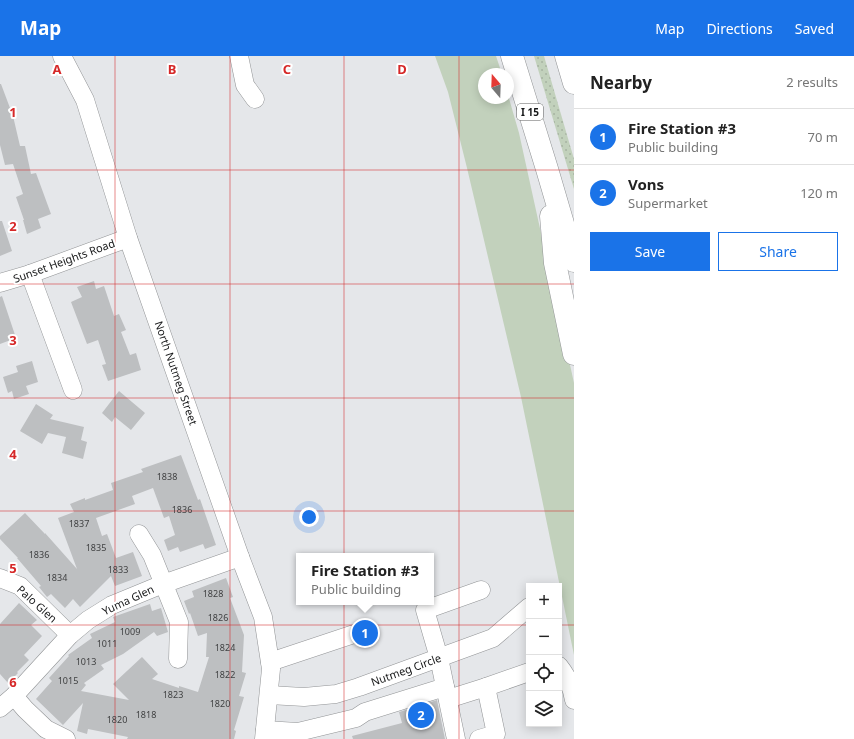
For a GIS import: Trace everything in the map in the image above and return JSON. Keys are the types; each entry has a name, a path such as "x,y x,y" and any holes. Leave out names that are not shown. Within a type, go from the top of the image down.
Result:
{"highway":[{"name":"I 15","path":"512,56 574,261"},
{"path":"547,169 555,263 574,354"}],"street":[{"name":"North Nutmeg Street","path":"62,56 85,100 128,238 240,557 263,617 271,669 265,734"},
{"path":"239,56 245,85 255,100"},
{"name":"Sunset Heights Road","path":"0,283 30,274 128,238"},
{"path":"30,274 73,390"},
{"path":"139,534 152,555 179,622 178,659"},
{"name":"Yuma Glen","path":"0,708 14,696 70,635 88,620 112,606 163,584 240,557"},
{"name":"Palo Glen","path":"0,578 20,586 70,635"},
{"path":"456,739 439,658 425,610 481,590"},
{"name":"Nutmeg Circle","path":"269,695 304,697 336,694 359,687 493,638 526,610"},
{"path":"270,662 354,634"},
{"path":"562,671 572,690 574,700"},
{"path":"265,734 298,732 356,718 366,712 446,693 486,687 526,673"},
{"path":"479,739 496,734 486,687"},
{"path":"14,696 46,729 66,739"}],"green space":[{"path":"435,56 496,56 500,68 478,68 478,104 511,104 519,133 574,383 574,655 562,597 562,583 559,583 521,397 448,92"},
{"path":"534,56 544,56 574,159 574,189"}],"building":[{"path":"0,84 13,116 20,146 25,146 31,174 36,173 51,214 38,219 41,228 27,234 16,197 23,194 13,164 5,165 0,145"},
{"path":"0,221 2,221 12,251 0,256"},
{"path":"94,281 96,289 104,286 114,316 119,314 126,330 121,332 130,355 136,353 141,370 108,381 102,365 106,364 98,340 87,344 71,302 82,297 77,287"},
{"path":"2,296 16,338 0,344 0,297"},
{"path":"32,361 38,382 26,386 29,394 14,399 12,391 8,393 3,377 18,372 16,366"},
{"path":"119,391 145,413 131,430 115,417 112,422 102,413"},
{"path":"36,404 53,415 50,419 84,427 81,440 87,442 83,459 62,453 66,437 48,433 42,444 20,431"},
{"path":"181,455 198,500 200,499 216,545 205,549 203,544 180,552 178,547 168,551 164,540 175,535 169,516 164,518 153,488 132,496 135,504 96,518 102,536 107,534 116,558 133,552 142,576 115,586 111,576 80,607 73,599 65,608 51,594 47,597 39,587 41,586 0,539 0,536 25,513 77,569 58,518 74,512 70,504 113,490 111,483 143,472 141,469"},
{"path":"226,578 233,597 230,598 244,635 242,672 246,673 239,696 244,697 234,730 236,731 234,739 127,739 128,737 88,729 87,734 77,731 83,703 63,725 36,699 52,681 49,678 69,656 68,655 92,638 90,634 115,622 113,617 150,604 152,611 161,608 168,632 157,636 154,632 123,654 101,665 104,669 84,683 86,685 81,691 129,700 113,684 142,657 158,674 152,679 179,688 179,686 198,692 209,657 206,657 207,633 198,636 184,601 194,597 192,591"},
{"path":"19,603 37,620 31,625 42,636 24,655 29,660 8,683 0,674 0,624"},
{"path":"437,700 445,739 353,739 352,736 402,723 399,712"}],"place":[{"name":"Fire Station #3","path":"365,633"},
{"name":"Vons","path":"421,715"}]}
